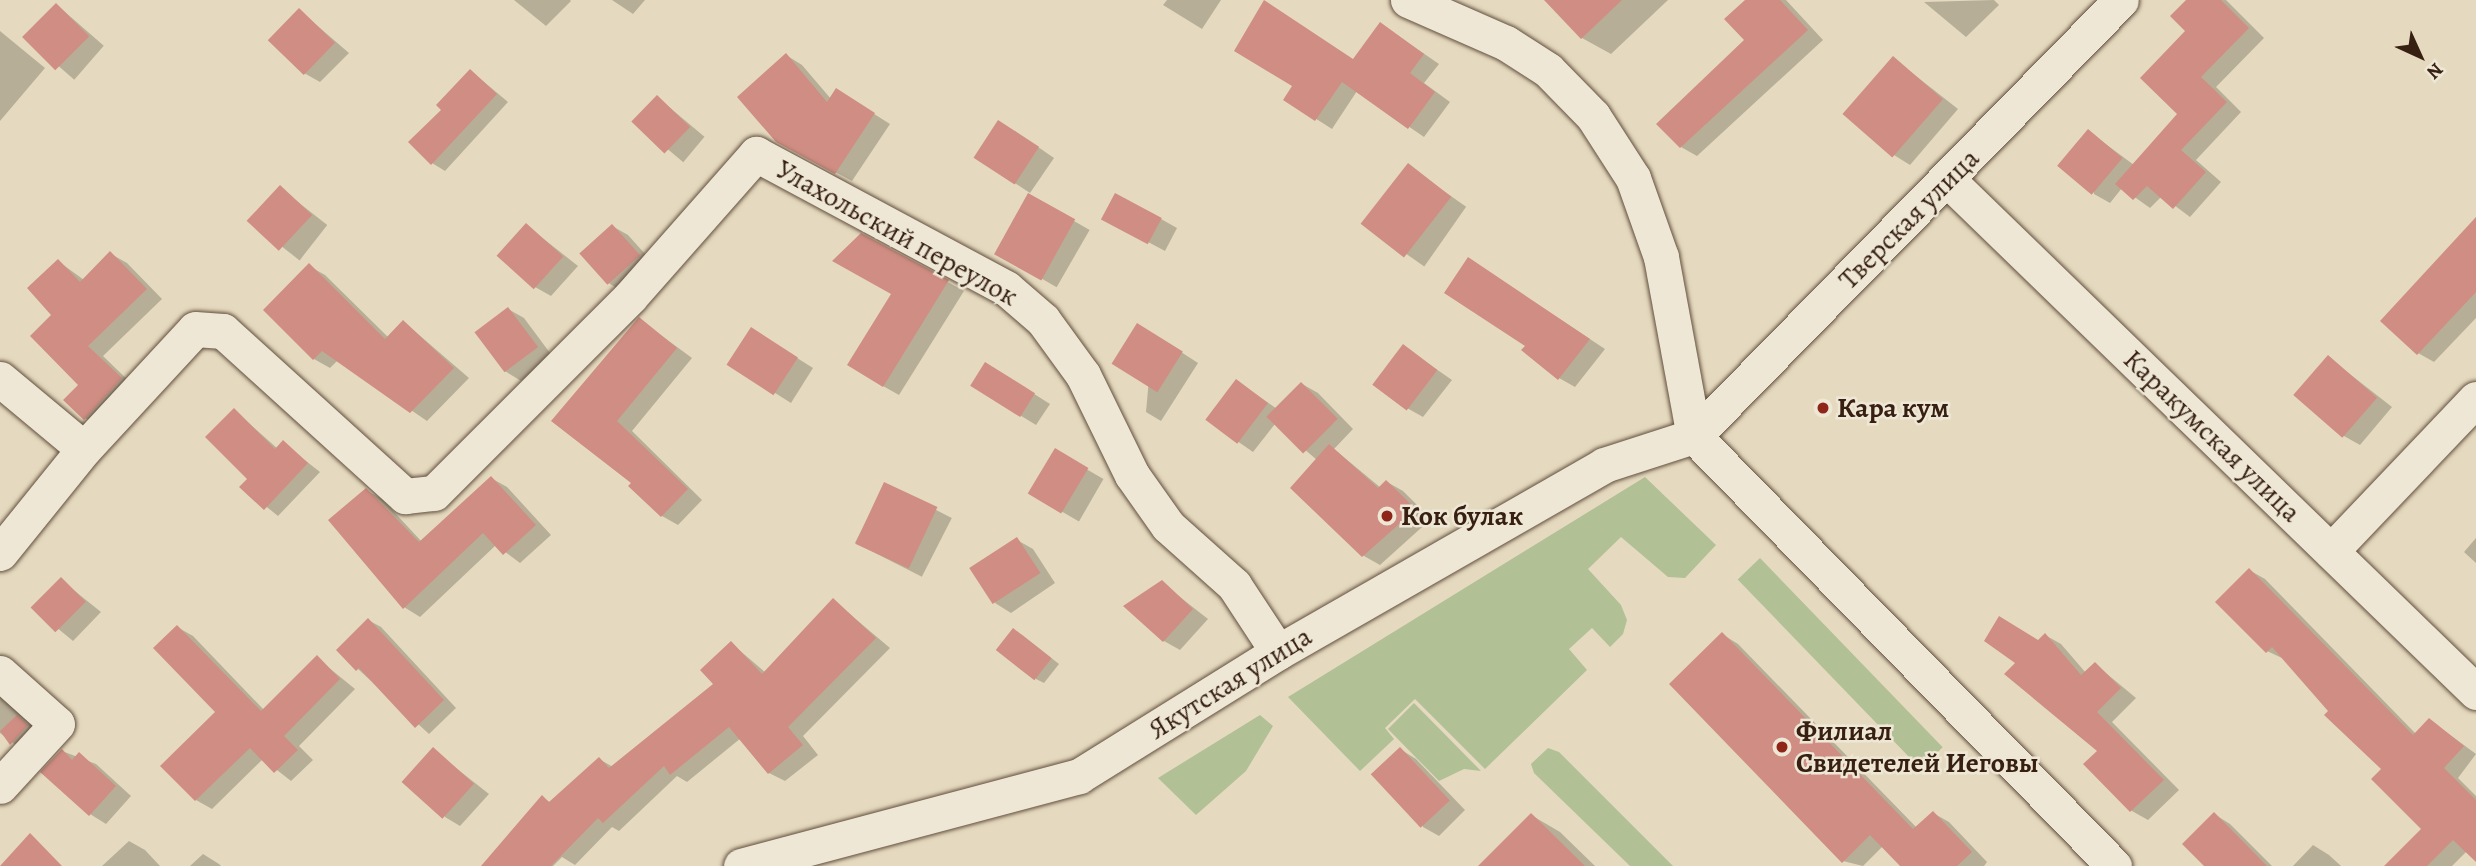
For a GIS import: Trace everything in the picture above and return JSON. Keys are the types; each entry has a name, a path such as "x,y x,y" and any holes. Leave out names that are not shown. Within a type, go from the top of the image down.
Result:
{"street":[{"path":"1408,0 1506,43 1548,70 1593,116 1633,178 1661,257 1694,436 2114,866"},
{"name":"Тверская улица","path":"1694,436 1949,180 2121,0"},
{"name":"Улахольский переулок","path":"84,449 195,329 223,331 405,496 434,493 630,297 756,155 1006,288 1043,320 1083,375 1132,475 1168,526 1234,585 1278,652"},
{"name":"Каракумская улица","path":"1949,180 2476,692"},
{"path":"0,379 84,449 0,553"},
{"path":"2331,551 2476,399"},
{"name":"Якутская улица","path":"741,866 1079,776 1278,652 1604,466 1694,436"},
{"path":"0,673 57,724 0,786"}],"green space":[{"path":"1645,477 1716,545 1685,578 1668,577 1621,537 1588,569 1621,605 1627,620 1623,634 1610,647 1592,628 1569,649 1587,670 1485,769 1415,699 1385,728 1394,739 1360,771 1288,697"},
{"path":"1760,558 1943,747 1920,769 1738,580"},
{"path":"1414,703 1481,771 1464,769 1439,781 1388,729"},
{"path":"1260,715 1273,726 1246,771 1196,815 1158,778"},
{"path":"1548,748 1559,752 1673,866 1630,866 1534,773 1531,764"}],"building":[{"path":"1264,0 1353,59 1380,22 1424,54 1410,73 1435,92 1408,129 1342,82 1315,121 1283,100 1292,86 1234,51"},
{"path":"1544,0 1622,0 1581,39"},
{"path":"1745,0 1780,0 1808,30 1680,148 1656,124 1744,40 1724,19"},
{"path":"2186,0 2221,0 2249,28 2201,77 2227,102 2181,150 2206,172 2173,209 2147,186 2133,200 2115,184 2177,114 2140,78 2185,31 2170,16"},
{"path":"56,3 89,36 55,70 22,37"},
{"path":"299,8 335,43 304,75 268,40"},
{"path":"786,53 827,102 836,88 875,113 835,174 776,142 737,97"},
{"path":"1893,56 1943,99 1892,157 1842,114"},
{"path":"470,69 497,94 431,165 408,142 441,110 436,105"},
{"path":"657,95 690,127 664,154 631,122"},
{"path":"998,120 1039,147 1015,184 973,158"},
{"path":"2088,129 2122,158 2092,195 2057,166"},
{"path":"1408,163 1451,197 1404,258 1361,224"},
{"path":"280,185 312,215 279,251 247,221"},
{"path":"1028,193 1075,219 1041,280 994,254"},
{"path":"1115,193 1162,218 1148,244 1101,219"},
{"path":"2476,217 2476,292 2417,355 2380,321"},
{"path":"526,223 563,256 534,289 497,256"},
{"path":"612,224 640,255 607,285 579,253"},
{"path":"861,233 949,280 883,387 847,365 891,294 832,261"},
{"path":"110,251 147,289 88,346 122,378 84,420 63,400 78,385 30,336 51,315 27,288 58,259 80,282"},
{"path":"1468,257 1590,339 1558,380 1521,350 1525,346 1444,293"},
{"path":"309,263 385,339 403,320 454,368 410,413 322,351 313,360 263,310"},
{"path":"508,307 538,347 505,372 474,332"},
{"path":"639,317 677,348 617,421 688,489 661,517 628,486 631,483 551,421"},
{"path":"1137,323 1183,352 1157,392 1112,364"},
{"path":"751,327 798,357 773,395 726,365"},
{"path":"1403,344 1437,370 1407,411 1372,385"},
{"path":"2328,355 2377,398 2342,438 2293,395"},
{"path":"985,362 1035,393 1020,417 970,386"},
{"path":"1236,379 1268,403 1237,444 1205,420"},
{"path":"1301,382 1338,419 1303,453 1266,417"},
{"path":"234,408 275,449 283,440 308,463 264,510 239,487 247,479 205,437"},
{"path":"1329,444 1378,488 1386,480 1416,509 1362,557 1290,488"},
{"path":"1055,448 1088,468 1061,514 1028,493"},
{"path":"491,476 536,525 503,555 483,533 403,609 328,520 366,488 419,542"},
{"path":"884,482 937,507 909,569 855,544"},
{"path":"1017,537 1040,573 993,604 969,568"},
{"path":"2249,568 2413,735 2429,718 2464,746 2444,768 2476,800 2476,862 2453,840 2427,866 2384,866 2421,829 2371,779 2381,769 2324,715 2328,711 2272,647 2266,653 2215,602"},
{"path":"61,577 86,602 55,632 31,607"},
{"path":"1162,580 1193,609 1163,642 1123,606"},
{"path":"833,598 876,638 788,727 803,745 768,774 729,727 670,775 664,766 603,823 598,818 551,866 481,866 542,795 549,802 599,757 609,768 713,684 700,670 731,641 762,674"},
{"path":"1999,616 2038,640 2045,633 2081,675 2095,662 2121,688 2097,712 2164,780 2130,812 2083,764 2097,751 2004,674 2015,663 1984,641"},
{"path":"368,618 444,700 415,728 359,668 356,671 336,650"},
{"path":"177,625 261,711 317,655 340,679 284,736 298,750 274,773 250,748 195,801 160,766 215,712 153,648"},
{"path":"1013,628 1052,658 1034,680 996,650"},
{"name":"Филиал Свидетелей Иеговы","path":"1722,632 1913,829 1933,811 1972,852 1957,866 1900,866 1870,835 1842,863 1669,684"},
{"path":"17,715 28,725 10,745 0,731"},
{"path":"433,747 474,784 442,819 402,782"},
{"path":"1400,747 1450,800 1421,828 1371,774"},
{"path":"62,749 72,760 79,752 116,786 89,816 40,772"},
{"path":"2214,812 2267,866 2204,866 2182,844"},
{"path":"1531,813 1585,866 1478,866"},
{"path":"30,833 62,866 0,866"}],"place":[{"name":"Кара кум","path":"1823,408"},
{"name":"Кок булак","path":"1387,516"},
{"name":"Филиал Свидетелей Иеговы","path":"1782,747"}]}
